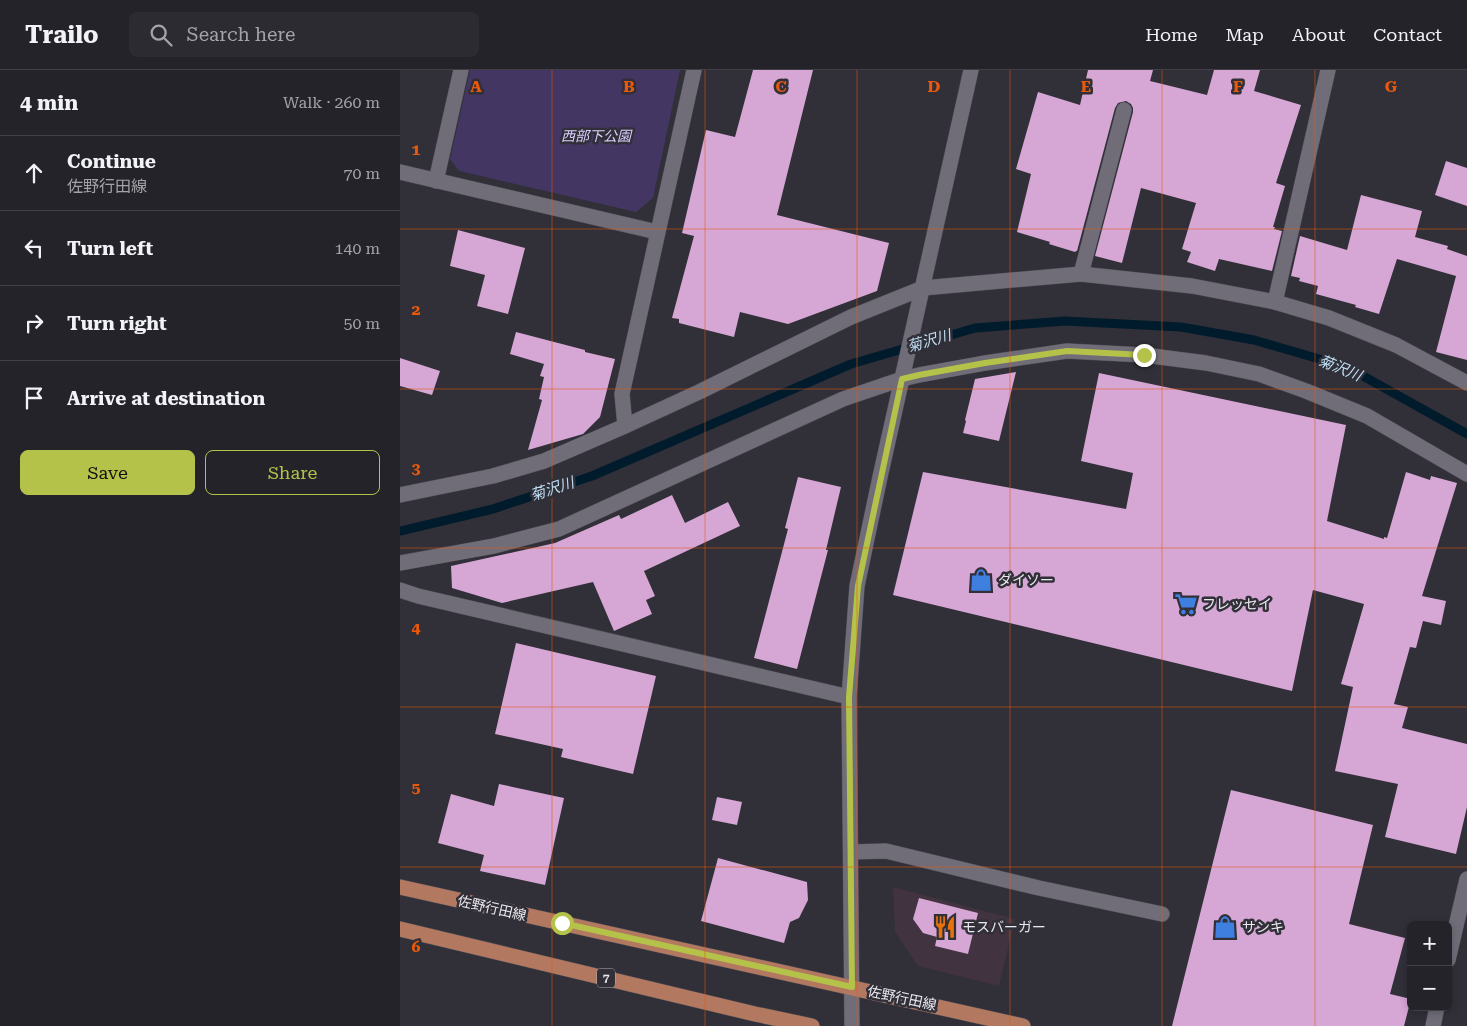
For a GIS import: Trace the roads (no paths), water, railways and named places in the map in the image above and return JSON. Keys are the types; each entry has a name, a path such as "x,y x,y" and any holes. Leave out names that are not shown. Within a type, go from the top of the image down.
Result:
{"main road":[{"name":"佐野行田線","path":"400,887 1023,1026"},
{"name":"7","path":"400,929 812,1026"}],"street":[{"path":"436,181 461,70"},
{"path":"625,426 622,394 694,70"},
{"path":"852,1026 849,697 858,586 971,70"},
{"path":"1274,302 1328,70"},
{"path":"1081,274 1124,110"},
{"path":"400,172 657,232"},
{"path":"400,495 493,476 544,461 699,392 851,317 923,288 1081,274 1192,286 1274,302 1329,318 1396,345 1467,384"},
{"path":"400,563 494,546 559,529 843,398 903,374 919,375 1067,351 1144,355 1206,363 1259,374 1367,416 1467,474"},
{"path":"400,590 418,596 849,697"},
{"path":"851,852 886,851 1039,888 1162,914"},
{"path":"1452,943 1467,879"},
{"path":"1433,1026 1436,1011"}],"waterway":[{"name":"菊沢川","path":"400,531 493,509 592,476 851,364 975,328 1065,321 1181,327 1254,340 1347,367 1467,434"}],"place":[{"name":"ダイソー","path":"981,580"},
{"name":"フレッセイ","path":"1186,604"},
{"name":"モスバーガー","path":"945,927"},
{"name":"サンキ","path":"1225,927"}],"park label":[{"name":"西部下公園","path":"596,136"}]}
